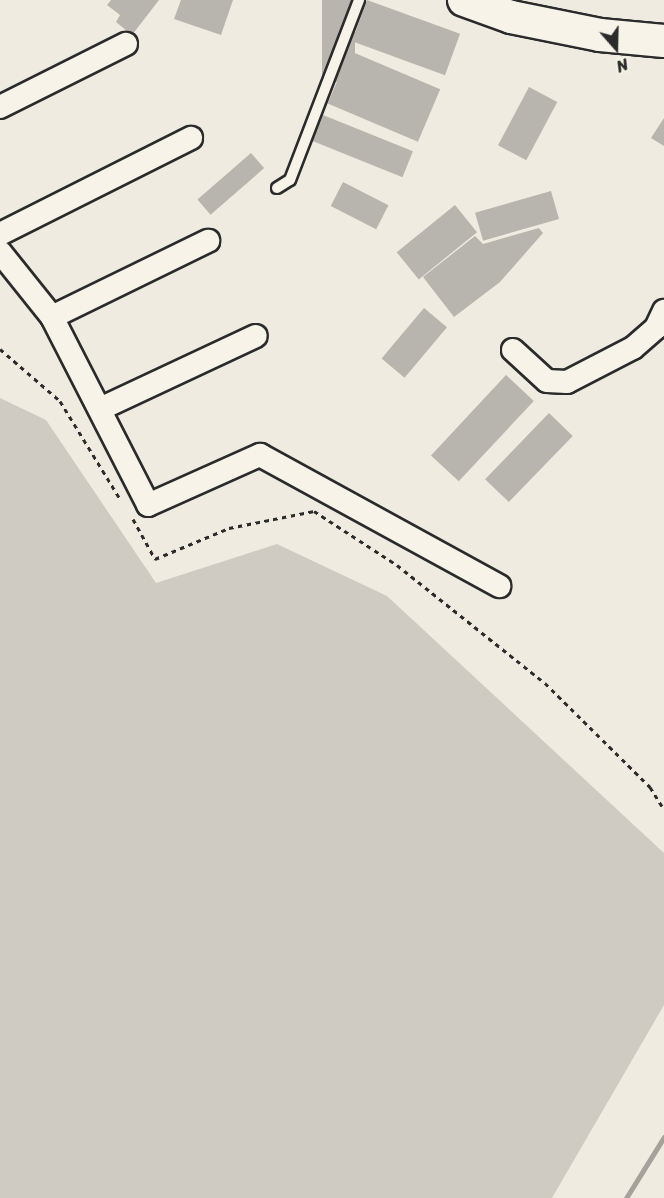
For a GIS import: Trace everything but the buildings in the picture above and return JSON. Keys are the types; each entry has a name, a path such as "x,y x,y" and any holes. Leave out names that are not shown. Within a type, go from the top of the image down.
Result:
{"street":[{"path":"464,0 511,17 600,35 664,41"},
{"path":"0,107 126,44"},
{"path":"0,234 192,138"},
{"path":"52,317 208,241"},
{"path":"0,252 52,317 148,505 260,455 499,586"},
{"path":"513,350 547,381 567,382 633,348 656,328 664,311"},
{"path":"100,409 256,336"}],"lane":[{"path":"277,188 290,180 359,0"}],"path":[{"path":"0,349 60,401 156,559 229,528 314,511 397,565 545,682 650,787 664,809"}],"shaded area":[{"path":"0,398 46,420 156,583 277,544 387,596 664,853 664,1005 552,1198 0,1198"}],"waterway":[{"path":"626,1198 664,1137"}]}
